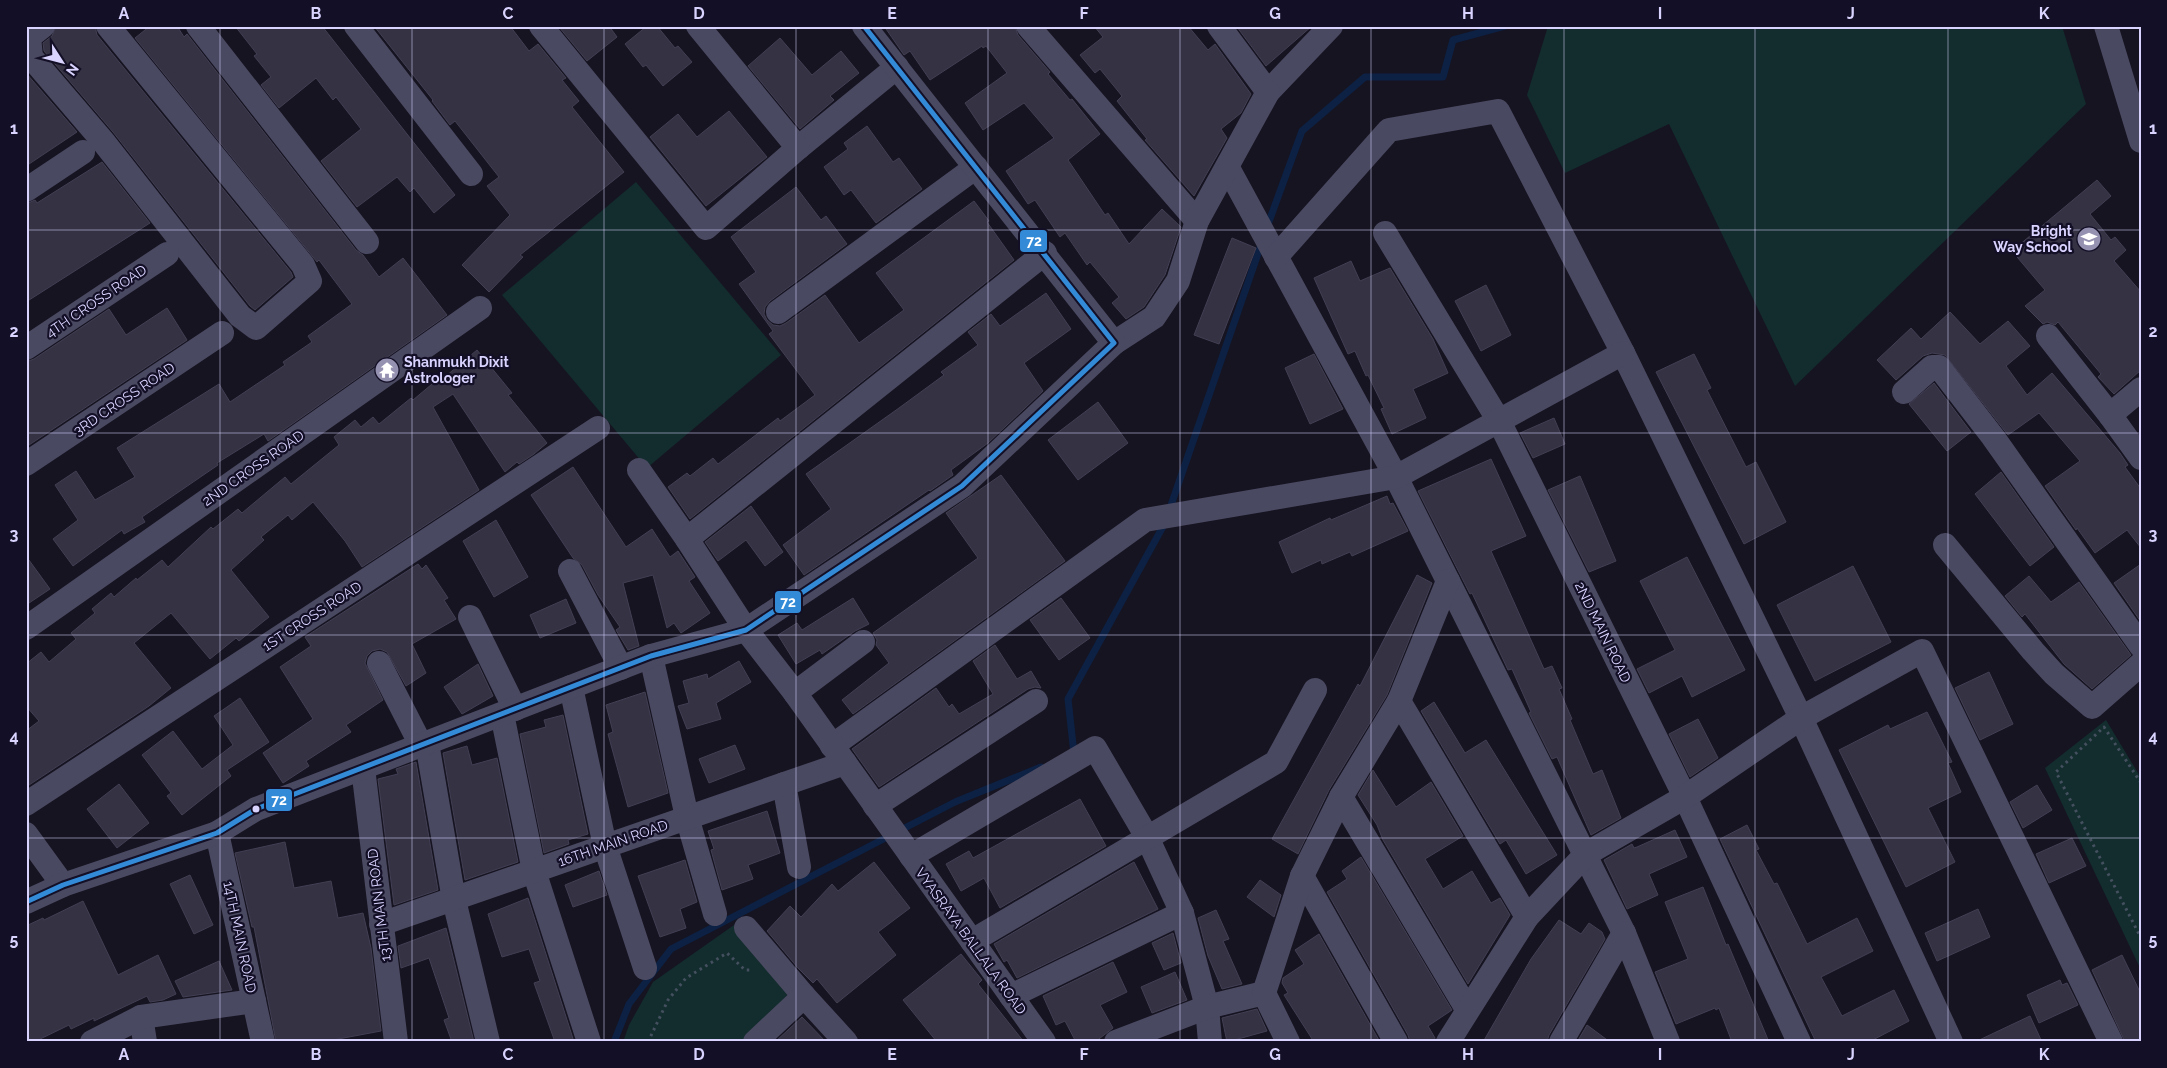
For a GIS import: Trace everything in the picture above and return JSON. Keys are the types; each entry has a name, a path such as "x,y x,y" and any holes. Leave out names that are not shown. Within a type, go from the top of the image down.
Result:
{"street":[{"path":"43,26 29,37 31,57 102,140 240,316 256,328 310,281 303,265 108,26"},
{"path":"198,26 367,242"},
{"path":"356,26 471,174"},
{"path":"540,26 706,228 798,148 897,67"},
{"path":"698,26 798,148"},
{"path":"864,26 1045,253 1114,343"},
{"path":"1028,26 1196,221"},
{"path":"1219,26 1268,92"},
{"path":"26,902 62,885 217,833 256,809 651,656 746,630 962,486 1114,343 1154,317 1178,281 1196,221 1228,168 1268,92 1331,26"},
{"path":"2106,26 2141,141"},
{"path":"1273,252 1389,130 1498,111 1623,353 1801,718 1951,1042"},
{"path":"26,190 83,152"},
{"path":"778,312 976,167"},
{"path":"1228,168 1396,477 1586,854 1624,933 1665,1039"},
{"name":"2ND MAIN ROAD","path":"1385,233 1499,421 1684,797 1799,1042"},
{"path":"687,539 1045,253"},
{"name":"4TH CROSS ROAD","path":"26,348 167,254"},
{"name":"2ND CROSS ROAD","path":"26,628 480,308"},
{"name":"3RD CROSS ROAD","path":"26,464 222,333"},
{"path":"2048,336 2141,458"},
{"path":"1396,477 1623,353"},
{"path":"1904,392 1932,367 1939,367 1993,437 2141,646"},
{"path":"2110,416 2141,389"},
{"name":"1ST CROSS ROAD","path":"26,804 598,428"},
{"name":"VYASRAYA BALLALA ROAD","path":"639,470 687,539 746,630 795,693 1044,1042"},
{"name":"16TH MAIN ROAD","path":"381,924 784,784 838,754 1145,520 1396,477"},
{"path":"1946,545 2038,657 2054,674 2092,707 2141,664"},
{"path":"570,572 621,668"},
{"path":"1288,1042 1264,993 1302,876 1341,797 1399,701 1448,581"},
{"path":"470,618 508,711 534,871 588,1042"},
{"path":"795,693 862,642"},
{"path":"1448,1042 1527,917 1586,854 1684,797 1801,718 1922,651 2111,1042"},
{"path":"651,656 688,817 715,914"},
{"path":"379,663 424,744 454,900 488,1042"},
{"path":"571,687 605,846 645,968"},
{"path":"972,941 1276,762 1315,690"},
{"path":"880,812 1036,701"},
{"path":"1399,701 1527,917"},
{"path":"905,848 1096,748 1148,837 1182,913 1207,1007 1210,1042"},
{"name":"13TH MAIN ROAD","path":"363,768 396,1042"},
{"path":"784,784 799,867"},
{"path":"1341,797 1467,1010"},
{"name":"14TH MAIN ROAD","path":"217,833 263,1042"},
{"path":"26,834 62,885"},
{"path":"1302,876 1396,1042"},
{"path":"1011,996 1182,913"},
{"path":"746,928 846,1042"},
{"path":"1562,1042 1624,933"},
{"path":"1116,1042 1207,1007 1264,993"},
{"path":"755,1042 804,996"},
{"path":"92,1042 141,1017 254,1001"},
{"path":"141,1017 146,1042"}],"path":[{"path":"2141,783 2104,727 2056,772 2141,938"},
{"path":"648,1042 668,1000 686,978 727,953 745,970 753,970"}],"green space":[{"path":"1548,26 2062,26 2086,104 1795,386 1669,124 1565,173 1527,95"},
{"path":"636,182 781,355 647,468 502,295"},
{"path":"2106,720 2141,778 2141,970 2045,768"},
{"path":"734,925 794,997 746,1042 623,1042 629,1025 653,982"}],"building":[{"path":"56,26 95,26 97,35 291,272 293,277 255,310 113,132 44,51 43,43 52,36"},
{"path":"150,26 177,26 184,37 187,34 379,277 403,258 447,315 268,441 264,434 217,463 218,465 142,517 145,522 124,534 122,530 73,566 53,539 78,520 55,485 76,471 95,500 135,477 117,448 219,384 230,402 285,365 283,362 312,342 308,336 352,304 319,260 317,262 135,38"},
{"path":"235,26 322,26 455,195 434,213 414,188 410,192 397,177 357,207 321,161 361,129 336,97 333,100 316,78 279,108 261,85 271,77 254,56 257,54"},
{"path":"374,26 510,26 529,51 538,44 566,78 562,80 579,101 572,107 624,172 520,255 523,257 489,292 462,265 510,215 487,186 499,177 455,121 450,125 433,100"},
{"path":"609,26 617,37 587,61 559,27"},
{"path":"647,26 657,26 675,48 678,46 692,62 663,86 646,65 643,67 625,44"},
{"path":"884,26 1015,26 1018,35 1050,72 1048,74 1070,100 1072,99 1100,134 1068,160 1105,215 1108,213 1129,244 1162,209 1181,227 1165,275 1144,307 1126,319 1112,303 1119,297 1090,262 1087,265 1065,233 1060,237 1035,200 1028,204 1006,171 1054,138 1024,103 983,130 965,103 1007,73 986,46 983,48 982,46 930,80 910,51 904,55"},
{"path":"1094,26 1188,26 1208,50 1215,44 1251,94 1241,113 1221,129 1227,138 1194,196 1145,140 1147,139 1117,101 1122,96 1100,69 1095,73 1080,55 1103,37"},
{"path":"1238,26 1312,26 1266,66 1237,27"},
{"path":"780,38 812,75 841,51 859,73 830,96 834,100 800,129 748,66"},
{"path":"26,73 77,132 26,166"},
{"path":"729,111 767,157 706,206 650,137 678,114 697,137"},
{"path":"867,126 893,162 899,158 922,189 876,223 851,190 844,195 824,167 848,149 844,143"},
{"path":"102,162 150,223 26,302 26,204 35,200 37,203"},
{"path":"2097,180 2111,196 2090,214 2111,240 2115,237 2126,250 2114,261 2141,292 2141,370 2114,394 2098,377 2101,374 2058,322 2055,325 2047,322 2043,324 2025,306 2045,290 2012,251"},
{"path":"796,187 821,220 826,216 847,244 770,301 765,307 764,314 773,325 780,326 786,323 825,295 859,343 904,310 876,273 974,201 1014,260 690,519 668,487 687,473 690,476 713,458 718,464 778,418 780,421 815,395 769,334 773,331 739,284 756,272 731,237"},
{"path":"1232,238 1256,248 1219,344 1194,335"},
{"path":"1351,261 1360,281 1390,268 1433,339 1448,373 1413,389 1426,418 1392,434 1381,409 1384,408 1368,375 1366,376 1355,351 1348,354 1314,278"},
{"path":"1486,285 1511,335 1481,351 1455,301"},
{"path":"1046,293 1071,329 1024,363 1043,391 988,443 951,470 953,475 804,575 783,545 831,509 806,474 944,375 941,372 978,345 968,332 991,314 1000,326"},
{"path":"167,308 187,340 26,447 26,362 34,359 109,309 126,335"},
{"path":"1950,312 1980,344 2008,321 2030,346 2006,366 2027,395 2052,373 2120,453 2128,465 2125,467 2141,489 2141,548 2127,530 2095,553 2077,528 2076,530 2045,486 2080,461 2039,413 2008,435 1945,355 1932,353 1923,356 1896,380 1877,360 1911,328 1921,339"},
{"path":"477,350 512,393 508,395 547,443 534,454 519,464 517,462 505,472 453,394 433,407 479,490 362,567 345,541 313,502 292,520 288,515 261,537 264,540 231,570 269,617 239,641 236,638 210,659 171,613 134,643 171,688 149,706 26,787 26,731 39,721 26,706 26,664 41,652 49,662 76,639 71,633 95,613 92,609 111,593 114,597 136,578 137,580 162,560 168,567 211,527 213,529 238,509 242,513 285,477 291,484 339,445 334,437 355,420 361,427 373,417 379,424 411,398 413,400 444,374 446,376"},
{"path":"1314,354 1343,409 1310,424 1285,368"},
{"path":"1694,354 1711,388 1707,390 1746,467 1756,462 1786,522 1744,544 1656,372"},
{"path":"1934,383 1971,432 1947,451 1909,404"},
{"path":"1098,402 1128,443 1078,480 1048,440"},
{"path":"1554,418 1565,444 1533,458 1520,433"},
{"path":"1491,459 1526,536 1491,551 1544,669 1552,666 1562,688 1559,689 1572,719 1570,720 1593,774 1602,770 1621,818 1591,835 1557,757 1552,759 1529,713 1531,712 1512,669 1508,670 1472,593 1470,594 1418,491"},
{"path":"573,467 626,547 652,529 670,557 678,551 695,577 689,581 710,613 681,633 674,623 667,628 653,575 623,583 639,646 628,650 616,630 620,627 598,595 582,565 573,558 531,495"},
{"path":"2001,472 2054,547 2030,566 1975,494"},
{"path":"1001,475 1065,561 853,714 842,700 889,663 876,645 877,640 873,633 978,558 946,513"},
{"path":"1580,476 1616,561 1589,572 1548,490"},
{"path":"1387,496 1390,504 1393,503 1408,531 1352,556 1350,552 1322,564 1321,560 1292,573 1279,542 1330,518 1331,520"},
{"path":"751,506 783,552 765,566 746,540 718,561 705,542"},
{"path":"496,520 528,577 494,597 463,541"},
{"path":"26,556 50,589 26,605"},
{"path":"1687,557 1745,670 1692,697 1682,676 1649,693 1637,669 1675,650 1640,581"},
{"path":"418,564 422,569 426,565 448,598 444,600 456,619 412,644 426,673 406,686 387,652 380,649 372,651 367,656 365,663 383,700 346,725 351,732 306,761 309,766 283,783 263,753 313,719 280,667 311,646 305,637"},
{"path":"2141,564 2141,622 2114,583"},
{"path":"1853,566 1891,642 1815,681 1777,605"},
{"path":"1417,575 1432,583 1387,695 1329,790 1298,854 1272,839 1358,684 1360,686"},
{"path":"2029,576 2051,602 2079,582 2131,655 2092,689 2064,664 2025,614 2022,617 2005,596"},
{"path":"853,598 869,624 855,631 822,654 820,650 796,664 778,635 797,623 802,630"},
{"path":"1061,598 1090,638 1059,660 1030,620"},
{"path":"566,599 576,623 540,638 530,615"},
{"path":"995,645 1017,679 1031,671 1041,688 1028,689 879,787 852,749 936,688 949,707 952,704 959,714 993,694 973,661"},
{"path":"739,661 751,682 716,703 721,719 687,729 678,706 689,703 683,681 707,674 708,679"},
{"path":"478,664 493,696 462,714 444,687"},
{"path":"1989,672 2013,724 1980,740 1955,688"},
{"path":"645,692 668,793 628,807 608,734 613,732 606,705"},
{"path":"240,698 269,742 227,770 231,776 182,815 167,796 171,793 142,755 173,731 202,769 233,745 214,716"},
{"path":"1434,702 1465,753 1486,740 1557,855 1526,874 1506,840 1500,844 1421,711"},
{"path":"1927,712 1952,762 1948,763 1961,792 1928,808 1955,862 1906,887 1839,750 1888,725 1890,729"},
{"path":"563,715 588,834 568,840 569,844 544,853 520,734 546,727 544,720"},
{"path":"1698,719 1718,758 1690,777 1669,734"},
{"path":"735,745 745,769 709,783 699,759"},
{"path":"467,746 472,765 497,758 518,862 465,880 443,753"},
{"path":"416,762 438,890 394,905 378,779 398,774 396,769"},
{"path":"1373,770 1396,807 1431,782 1463,836 1425,859 1443,889 1472,871 1491,903 1500,898 1510,915 1468,984 1358,795"},
{"path":"119,784 149,823 117,848 87,809"},
{"path":"2037,785 2052,810 2023,828 2010,802"},
{"path":"1080,799 1106,846 1000,908 984,878 961,891 946,864 969,851 973,858"},
{"path":"767,811 780,853 748,865 753,879 722,890 711,850 714,849 708,831"},
{"path":"1747,825 1759,849 1756,850 1774,884 1777,883 1807,944 1857,918 1873,951 1821,977 1842,1016 1894,990 1909,1021 1869,1042 1816,1042 1720,839"},
{"path":"1675,830 1687,857 1649,874 1658,895 1627,909 1604,860 1632,844 1634,848"},
{"path":"2072,838 2086,866 2049,883 2036,854"},
{"path":"285,842 294,888 331,881 338,918 363,913 371,948 381,1031 333,1040 334,1042 276,1042 254,927 252,927 235,853"},
{"path":"1361,857 1452,1010 1428,1026 1435,1038 1434,1042 1410,1042 1408,1035 1327,892 1347,879 1342,871"},
{"path":"685,860 697,902 680,909 686,928 660,937 638,876"},
{"path":"874,862 910,908 878,932 896,955 837,1003 817,979 813,983 798,968 767,931 790,906 801,917 832,884 838,891"},
{"path":"1134,862 1158,909 1017,978 1007,960 1004,962 994,944"},
{"path":"599,871 607,895 573,907 565,885"},
{"path":"190,875 213,925 194,934 170,884"},
{"path":"1260,880 1281,895 1274,917 1247,897"},
{"path":"1703,887 1726,945 1728,944 1769,1042 1732,1042 1719,1008 1676,1024 1655,972 1688,959 1665,902"},
{"path":"528,898 574,1042 555,1042 534,983 540,981 529,949 502,957 488,914"},
{"path":"83,901 118,975 158,955 176,994 163,1000 150,1002 147,996 94,1021 94,1018 71,1029 69,1025 34,1042 26,1042 26,926 43,918 44,920"},
{"path":"1978,909 1990,937 1937,961 1925,933"},
{"path":"1216,910 1229,939 1223,941 1242,984 1222,989 1208,956 1198,918"},
{"path":"1559,920 1581,934 1589,923 1602,932 1605,939 1549,1035 1547,1042 1483,1042 1531,959"},
{"path":"446,928 474,1042 452,1042 444,1020 449,1018 429,958 401,968 398,946"},
{"path":"1173,933 1181,963 1164,970 1152,943"},
{"path":"1319,934 1380,1042 1314,1042 1284,995 1288,993 1282,983 1283,978 1304,964 1295,950"},
{"path":"961,954 982,980 978,984 1024,1042 937,1042 903,1000"},
{"path":"2122,955 2141,994 2141,1042 2125,1042 2092,970"},
{"path":"219,961 232,990 183,997 175,981"},
{"path":"1113,962 1127,992 1100,1005 1113,1028 1095,1042 1076,1042 1065,1021 1056,1025 1043,996"},
{"path":"1175,972 1187,1000 1152,1013 1141,987"},
{"path":"2060,980 2062,985 2067,983 2078,1005 2039,1023 2027,995"},
{"path":"1257,1009 1267,1031 1227,1042 1222,1018"},
{"path":"2030,1016 2042,1042 1975,1042"},
{"path":"802,1017 826,1042 775,1042"},
{"path":"1587,1025 1610,1042 1577,1042"}],"waterway":[{"path":"1267,227 1302,131 1365,77 1443,77 1453,40 1505,26"},
{"path":"1169,511 1262,242"},
{"path":"1074,754 1068,699 1166,521"},
{"path":"614,1042 629,1004 671,949 955,802 1041,767"}],"transit line":[{"name":"72","path":"26,902 63,885 217,833 256,809 651,656 746,630 962,486 1114,343 864,26"}],"place":[{"name":"Bright Way School","path":"2089,239"},
{"name":"Shanmukh Dixit Astrologer","path":"387,370"}]}
